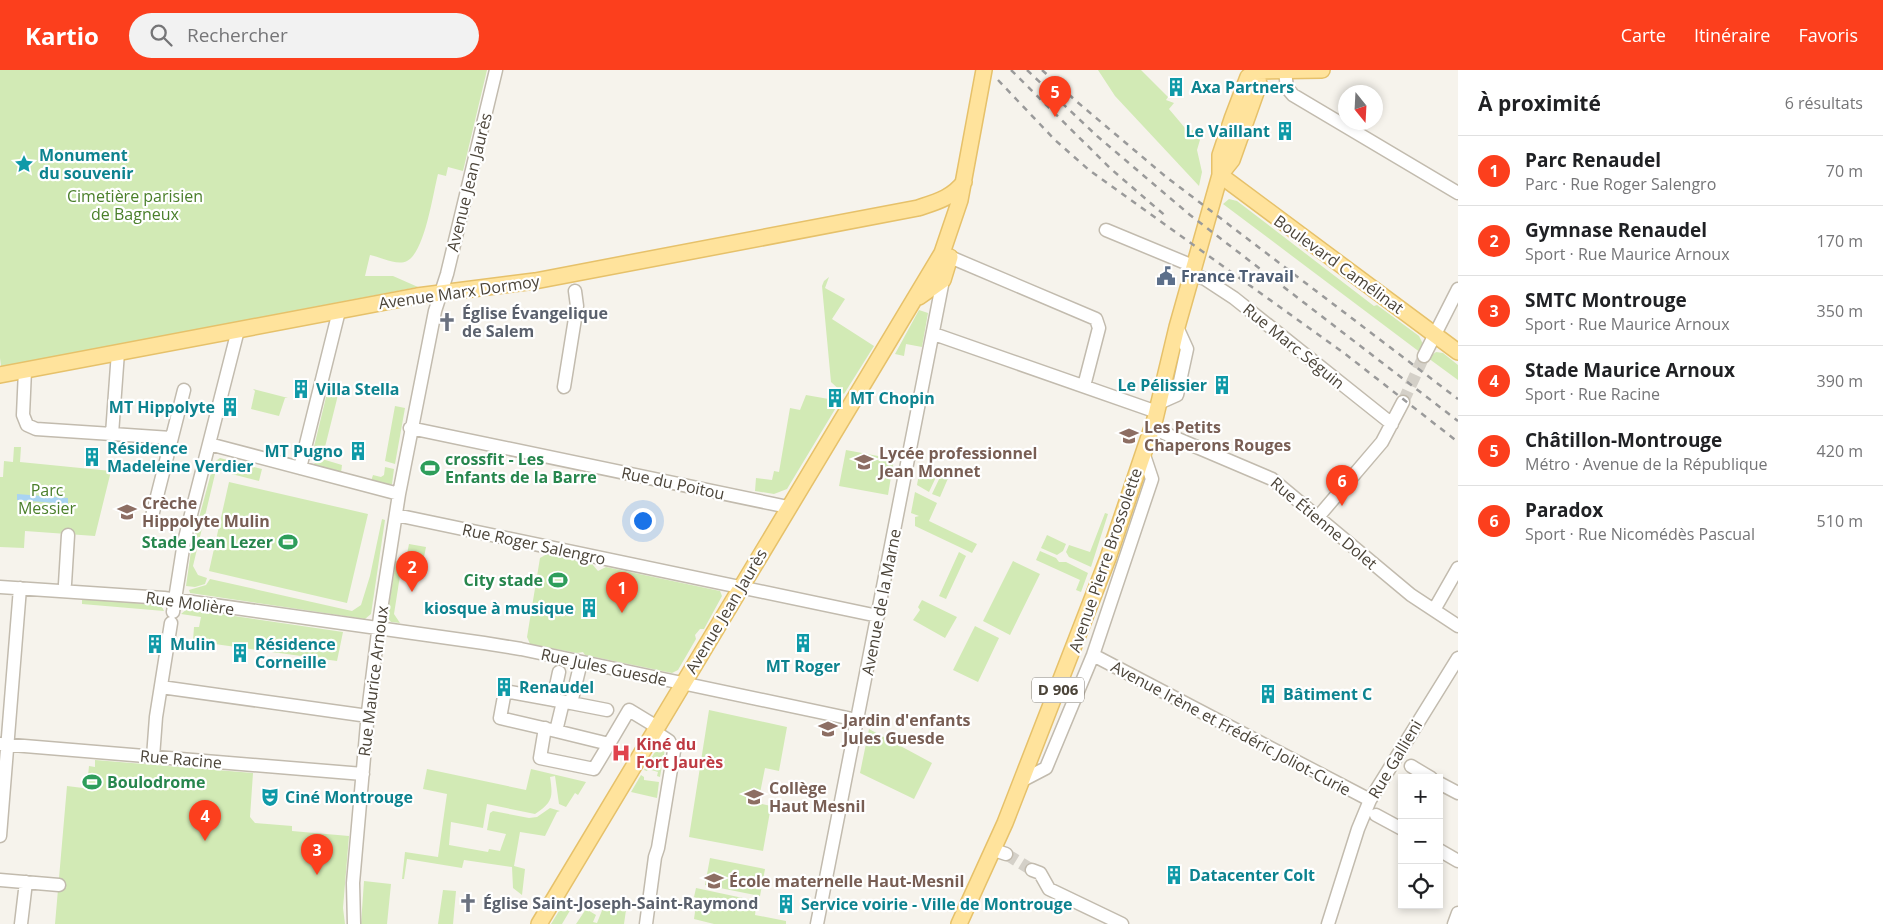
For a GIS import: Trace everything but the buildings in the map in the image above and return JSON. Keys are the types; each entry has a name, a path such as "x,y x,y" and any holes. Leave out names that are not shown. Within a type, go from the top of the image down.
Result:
{"main road":[{"name":"Avenue Jean Jaurès","path":"539,924 942,253 960,200 984,70"},
{"path":"1253,70 1322,70"},
{"name":"Avenue Pierre Brossolette","path":"959,924 1000,852 1023,780 1108,558 1158,408 1192,270 1220,175 1232,160 1259,84 1253,70"},
{"name":"Boulevard Camélinat","path":"1220,175 1458,352"},
{"name":"Avenue Marx Dormoy","path":"0,375 440,292 535,281 918,208 949,197 957,192 964,182"},
{"name":"Avenue Marx Dormoy","path":"918,208 944,210 954,219"},
{"path":"943,280 950,257"},
{"name":"Avenue Jean Jaurès","path":"916,299 943,280"}],"street":[{"name":"Avenue Jean Jaurès","path":"440,292 447,274 496,70"},
{"path":"1285,71 1287,88 1292,95 1458,192"},
{"path":"1106,230 1192,270"},
{"path":"950,257 1096,319 1099,328 1084,386"},
{"name":"Rue Marc Séguin","path":"1192,270 1234,298 1392,424"},
{"name":"Avenue de la Marne","path":"817,924 934,334 943,280"},
{"path":"1424,356 1458,289"},
{"path":"564,387 577,306 575,291"},
{"name":"Rue Maurice Arnoux","path":"354,924 354,882 368,716 378,630 410,428 440,292"},
{"path":"300,468 339,311"},
{"path":"154,757 161,687 184,542 238,330"},
{"path":"934,334 1084,386 1158,408"},
{"path":"112,434 118,352"},
{"path":"25,370 22,415 27,425 36,429 171,438"},
{"path":"151,520 184,390"},
{"path":"1318,517 1382,442 1403,402"},
{"name":"Rue du Poitou","path":"410,428 788,507"},
{"name":"Rue Étienne Dolet","path":"1152,428 1266,475 1411,595 1458,626"},
{"path":"209,444 399,494"},
{"name":"Avenue Pierre Brossolette","path":"1023,780 1046,768 1092,655 1152,479 1142,452"},
{"name":"Rue Roger Salengro","path":"396,515 878,616"},
{"path":"65,584 68,535"},
{"path":"1434,610 1458,568"},
{"name":"Rue Molière","path":"0,587 20,588 173,612 378,630"},
{"path":"0,836 4,744 20,588"},
{"name":"Rue Jules Guesde","path":"378,630 512,648 857,720"},
{"name":"Avenue Irène et Frédéric Joliot-Curie","path":"1092,655 1370,800"},
{"name":"Rue Gallieni","path":"1328,924 1358,829 1370,800 1458,658"},
{"path":"581,662 562,702 540,758 594,768 629,710 656,729 669,741 674,751 652,874 646,924"},
{"path":"559,672 562,702"},
{"path":"161,687 368,716"},
{"path":"607,710 505,691 500,718 609,744"},
{"name":"Rue Racine","path":"4,744 363,774"},
{"path":"1411,766 1424,774"},
{"path":"1443,785 1458,794"},
{"path":"1376,815 1398,828"},
{"path":"1443,852 1458,861"},
{"path":"1032,870 1040,873 1049,889 1122,924"},
{"path":"0,880 59,885"},
{"path":"21,924 26,882"},
{"path":"1454,924 1458,913"}],"green space":[{"name":"Cimetière parisien de Bagneux","path":"0,70 487,70 463,171 448,167 446,176 438,174 431,208 419,246 407,261 403,262 388,261 370,255 365,276 393,276 418,287 1,366"},
{"path":"1098,70 1141,70 1168,97 1166,100 1174,103 1169,109 1185,128 1202,133 1197,150 1202,172 1199,186 1115,96"},
{"path":"1229,199 1237,201 1374,306 1377,305 1419,336 1423,344 1421,353 1223,204"},
{"path":"829,277 825,288 845,299 832,319 874,346 844,394 831,382 822,286"},
{"path":"919,310 928,313 922,347 906,344 904,356 895,354"},
{"path":"1436,352 1443,353 1458,365 1458,380 1428,358"},
{"path":"253,389 288,398 285,398 279,416 251,409 255,391"},
{"path":"328,389 339,391 322,459 342,465 341,473 317,467 311,459"},
{"path":"806,395 840,401 787,489 774,494 755,491 756,478 772,480 774,471 779,472 790,408 800,410"},
{"path":"395,406 405,408 395,464 385,461"},
{"name":"Parc Messier","path":"14,447 21,447 20,462 111,471 95,536 25,531 24,548 0,547 0,477 3,477 4,461 13,462"},
{"path":"846,450 894,459 888,495 839,486"},
{"path":"220,458 262,469 259,481 216,470 193,566 198,575 207,578 205,584 195,587 186,586 192,544 214,462"},
{"path":"385,467 394,469 392,484 389,486 371,481 373,475 381,477 384,475"},
{"path":"919,474 937,475 929,492 917,485"},
{"path":"941,475 949,476 940,497 932,494"},
{"name":"Stade Jean Lezer","path":"229,482 368,514 347,603 209,571"},
{"path":"915,492 937,503 929,521 977,544 972,553 915,526 915,517 919,516 911,513"},
{"path":"1105,513 1108,514 1091,567 1069,557 1066,552 1069,545 1090,552"},
{"path":"382,519 385,520 371,614 365,619 190,593 189,590 206,585 210,579 352,611 361,605 370,576"},
{"path":"1047,535 1066,544 1063,551 1057,555 1041,548"},
{"path":"409,544 426,547 424,557 407,554"},
{"path":"1040,551 1056,558 1059,562 1066,562 1088,573 1081,592 1076,590 1080,580 1036,560"},
{"path":"959,552 966,556 946,599 939,596"},
{"path":"547,554 592,564 598,571 606,567 720,591 722,596 704,629 700,629 695,635 696,639 678,670 672,673 585,655 583,652 577,653 530,644 527,637 540,558"},
{"path":"396,561 402,563 394,614 400,623 391,622 387,617"},
{"path":"1013,561 1040,574 1010,635 983,621"},
{"path":"82,599 161,605 164,611 82,604"},
{"path":"922,600 957,617 945,638 913,620 920,610 918,607"},
{"path":"187,609 343,632 337,661 193,641 194,627 199,627 201,617 181,614"},
{"path":"975,626 999,638 978,682 953,670"},
{"path":"709,710 787,727 779,771 765,768 758,803 771,806 763,851 689,837"},
{"path":"869,729 932,763 914,799 860,773"},
{"path":"658,747 665,749 660,777 657,776 658,772 648,769 647,771 644,770"},
{"path":"95,760 253,773 250,817 255,823 292,826 292,831 349,836 343,908 345,924 55,924 67,786 83,788 83,786 87,786 89,766 95,767"},
{"path":"427,769 526,790 531,769 586,782 578,795 575,793 566,807 559,804 555,776 550,777 550,799 535,814 487,804 483,828 451,822 449,845 488,852 489,849 500,851 506,834 487,830 490,813 493,811 529,818 537,817 550,808 560,811 557,812 545,836 520,832 514,866 525,869 522,895 513,888 512,867 464,860 462,868 407,859 404,879 402,879 405,852 438,857 447,794 423,789"},
{"path":"641,775 644,777 644,780 659,782 657,798 631,792"},
{"path":"710,858 765,869 760,896 705,885"},
{"path":"364,881 391,884 387,924 361,924"},
{"path":"696,888 757,901 755,915 786,921 786,924 714,924 694,919 697,898 694,897"},
{"path":"443,890 456,891 453,924 438,924"},
{"path":"567,898 575,902 562,924 551,924"},
{"path":"603,908 626,910 624,924 576,924 586,909 596,915 593,922 597,923"}],"water":[{"path":"17,494 68,498 68,504 17,500"}],"tunnel":[{"path":"1403,402 1424,356"},
{"path":"1006,854 1032,870"}],"railway":[{"path":"1011,70 1111,169 1168,218"},
{"path":"1027,70 1097,136 1190,215 1458,421"},
{"path":"1042,70 1165,176 1458,399"},
{"path":"998,80 1055,140 1089,170 1344,353 1458,442"}],"place":[{"name":"Axa Partners","path":"1176,87"},
{"name":"Châtillon-Montrouge","path":"1055,117"},
{"name":"Le Vaillant","path":"1285,131"},
{"name":"Monument du souvenir","path":"24,164"},
{"name":"France Travail","path":"1166,276"},
{"name":"Église Évangelique de Salem","path":"447,322"},
{"name":"Le Pélissier","path":"1222,385"},
{"name":"Villa Stella","path":"301,389"},
{"name":"MT Chopin","path":"835,398"},
{"name":"MT Hippolyte","path":"230,407"},
{"name":"Les Petits Chaperons Rouges","path":"1129,436"},
{"name":"MT Pugno","path":"358,451"},
{"name":"Résidence Madeleine Verdier","path":"92,457"},
{"name":"Lycée professionnel Jean Monnet","path":"864,462"},
{"name":"crossfit - Les Enfants de la Barre","path":"430,468"},
{"name":"Paradox","path":"1342,506"},
{"name":"Crèche Hippolyte Mulin","path":"127,512"},
{"name":"Stade Jean Lezer","path":"288,542"},
{"name":"City stade","path":"558,580"},
{"name":"Gymnase Renaudel","path":"412,592"},
{"name":"kiosque à musique","path":"589,608"},
{"name":"Parc Renaudel","path":"622,613"},
{"name":"MT Roger","path":"803,643"},
{"name":"Mulin","path":"155,644"},
{"name":"Résidence Corneille","path":"240,653"},
{"name":"Renaudel","path":"504,687"},
{"name":"Bâtiment C","path":"1268,694"},
{"name":"Jardin d'enfants Jules Guesde","path":"828,729"},
{"name":"Kiné du Fort Jaurès","path":"621,753"},
{"name":"Boulodrome","path":"92,782"},
{"name":"Ciné Montrouge","path":"270,797"},
{"name":"Collège Haut Mesnil","path":"754,797"},
{"name":"Stade Maurice Arnoux","path":"205,841"},
{"name":"SMTC Montrouge","path":"317,875"},
{"name":"Datacenter Colt","path":"1174,875"},
{"name":"École maternelle Haut-Mesnil","path":"714,881"},
{"name":"Église Saint-Joseph-Saint-Raymond","path":"468,903"},
{"name":"Service voirie - Ville de Montrouge","path":"786,904"}]}
